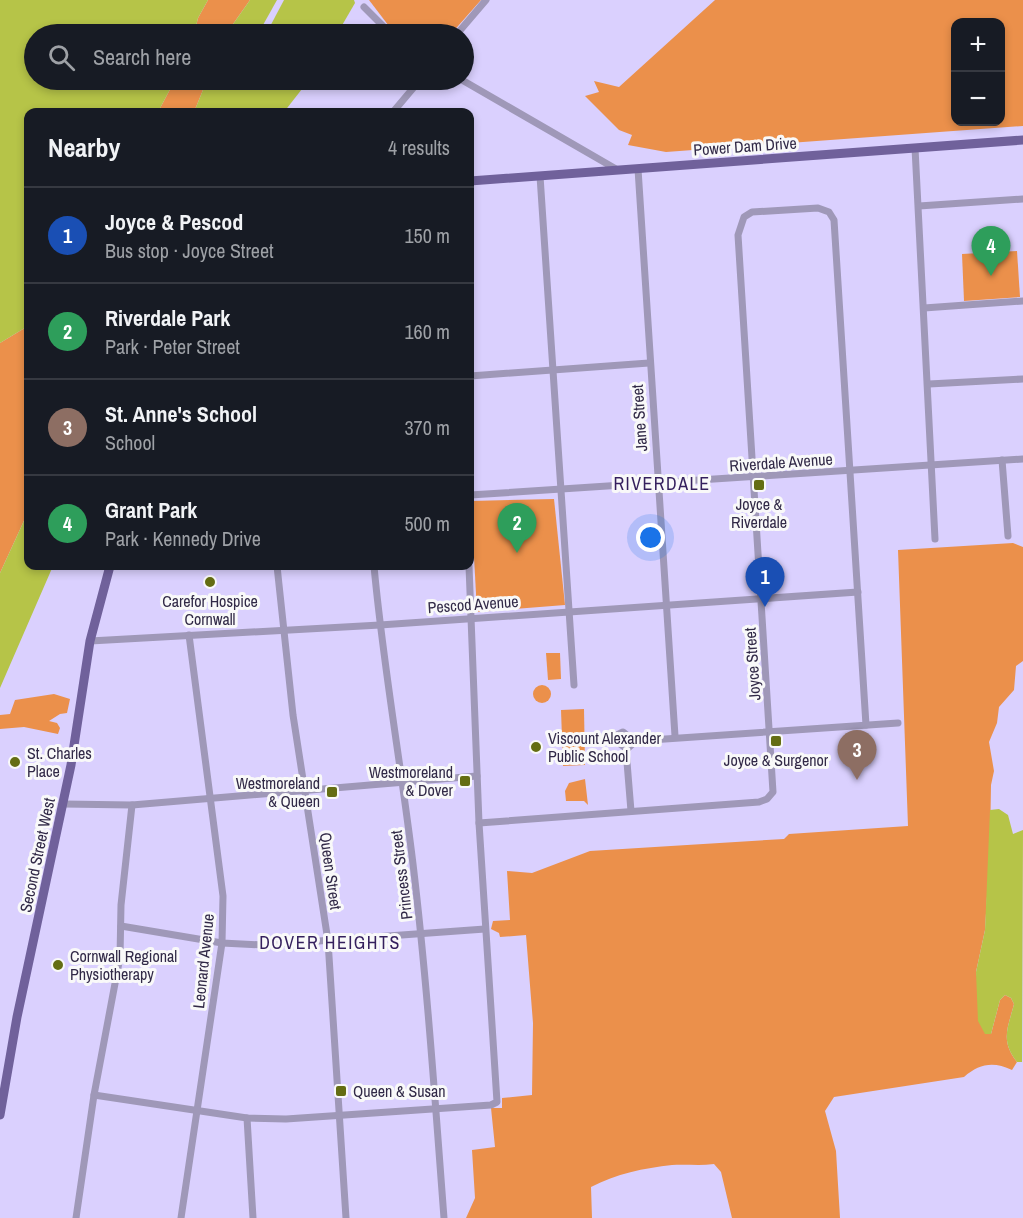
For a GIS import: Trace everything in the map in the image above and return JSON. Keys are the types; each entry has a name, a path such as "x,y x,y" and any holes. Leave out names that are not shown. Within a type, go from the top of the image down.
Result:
{"main road":[{"name":"Power Dam Drive","path":"474,182 616,169 1023,140"},
{"name":"Second Street West","path":"0,1115 17,1017 63,804 90,641 109,570"}],"street":[{"path":"466,24 486,0"},
{"path":"364,7 381,24"},
{"path":"474,87 616,169"},
{"path":"396,108 412,90"},
{"path":"915,148 929,384 935,539"},
{"name":"Jane Street","path":"638,169 675,736"},
{"path":"540,176 574,685"},
{"path":"919,206 1023,199"},
{"name":"Joyce Street","path":"479,823 759,802 767,799 774,788 738,235 744,217 763,210 818,208 829,212 834,220 850,471"},
{"path":"924,308 1023,301"},
{"path":"474,376 649,363"},
{"path":"929,384 1023,379"},
{"name":"Riverdale Avenue","path":"474,495 850,471 933,463 1023,459"},
{"path":"1002,460 1008,536"},
{"path":"850,471 866,725"},
{"name":"Queen Street","path":"277,570 282,629 328,941 346,1218"},
{"name":"Princess Street","path":"374,570 380,625 404,783 422,935 444,1218"},
{"path":"94,1095 247,1118 286,1119 495,1104 497,1082 484,929 469,570"},
{"name":"Pescod Avenue","path":"90,641 380,625 858,592"},
{"name":"Leonard Avenue","path":"181,1218 222,943 223,896 189,636"},
{"path":"631,811 627,748 634,741 675,736 898,723"},
{"path":"627,748 617,742 620,732 628,734 634,741"},
{"path":"63,804 132,805 477,776"},
{"path":"76,1218 94,1095 120,957 132,805"},
{"path":"121,926 222,943 263,945 484,929"},
{"path":"247,1118 253,1218"}],"shaded area":[{"path":"0,0 208,0 196,24 24,24 24,90 170,90 160,108 24,108 24,328 0,343"},
{"path":"208,0 250,0 233,24 196,24"},
{"path":"250,0 277,0 264,24 233,24"},
{"path":"284,0 354,0 355,3 343,24 271,24"},
{"path":"369,0 481,0 460,24 387,24"},
{"path":"715,0 1023,0 1023,126 666,152 628,145 632,135 619,130 585,96 599,92 594,81 619,87"},
{"path":"170,90 203,90 196,108 160,108"},
{"path":"203,90 301,90 287,108 196,108"},
{"path":"1017,251 1020,297 964,301 962,254"},
{"path":"24,328 24,521 0,573 0,343"},
{"path":"554,499 565,605 477,612 474,501"},
{"path":"24,521 24,570 51,570 0,688 0,573"},
{"path":"1013,543 1023,547 1023,661 1016,666 1014,690 999,707 997,723 989,742 994,771 991,785 990,845 985,930 976,972 991,1034 1000,1000 1005,995 1011,998 1014,1004 1007,1034 1009,1047 1017,1062 1012,1070 999,1065 986,1065 964,1077 834,1097 825,1111 836,1151 840,1218 732,1218 721,1172 714,1164 651,1168 630,1172 601,1182 591,1187 592,1218 466,1218 475,1198 472,1150 495,1147 491,1108 502,1108 502,1098 532,1095 533,1023 526,935 500,937 499,933 491,929 493,921 510,920 507,871 532,873 590,851 784,839 789,834 908,826 898,550"},
{"path":"546,653 560,653 561,679 548,680"},
{"path":"542,685 548,688 551,694 548,700 542,703 536,700 533,694 536,688"},
{"path":"54,694 70,699 67,713 60,714 49,721 57,723 60,728 58,734 24,727 0,729 0,715 10,714 15,700"},
{"path":"584,709 585,765 563,766 561,710"},
{"path":"585,779 588,805 584,801 566,801 565,791 569,783"},
{"path":"999,809 1008,815 1013,834 1023,830 1022,1062 1017,1062 1007,1040 1014,1004 1011,998 1005,995 1000,1000 991,1034 985,1034 978,1021 976,972 985,930 990,810"}],"place":[{"name":"Grant Park","path":"991,276"},
{"name":"Joyce & Riverdale","path":"759,485"},
{"name":"Riverdale Park","path":"517,553"},
{"name":"Carefor Hospice Cornwall","path":"210,582"},
{"name":"Joyce & Pescod","path":"765,607"},
{"name":"Joyce & Surgenor","path":"776,741"},
{"name":"Viscount Alexander Public School","path":"536,747"},
{"name":"St. Charles Place","path":"15,762"},
{"name":"St. Anne's School","path":"857,780"},
{"name":"Westmoreland & Dover","path":"465,781"},
{"name":"Westmoreland & Queen","path":"332,792"},
{"name":"Cornwall Regional Physiotherapy","path":"58,965"},
{"name":"Queen & Susan","path":"341,1091"}],"district":[{"name":"RIVERDALE","path":"662,483"},
{"name":"DOVER HEIGHTS","path":"330,942"}]}
